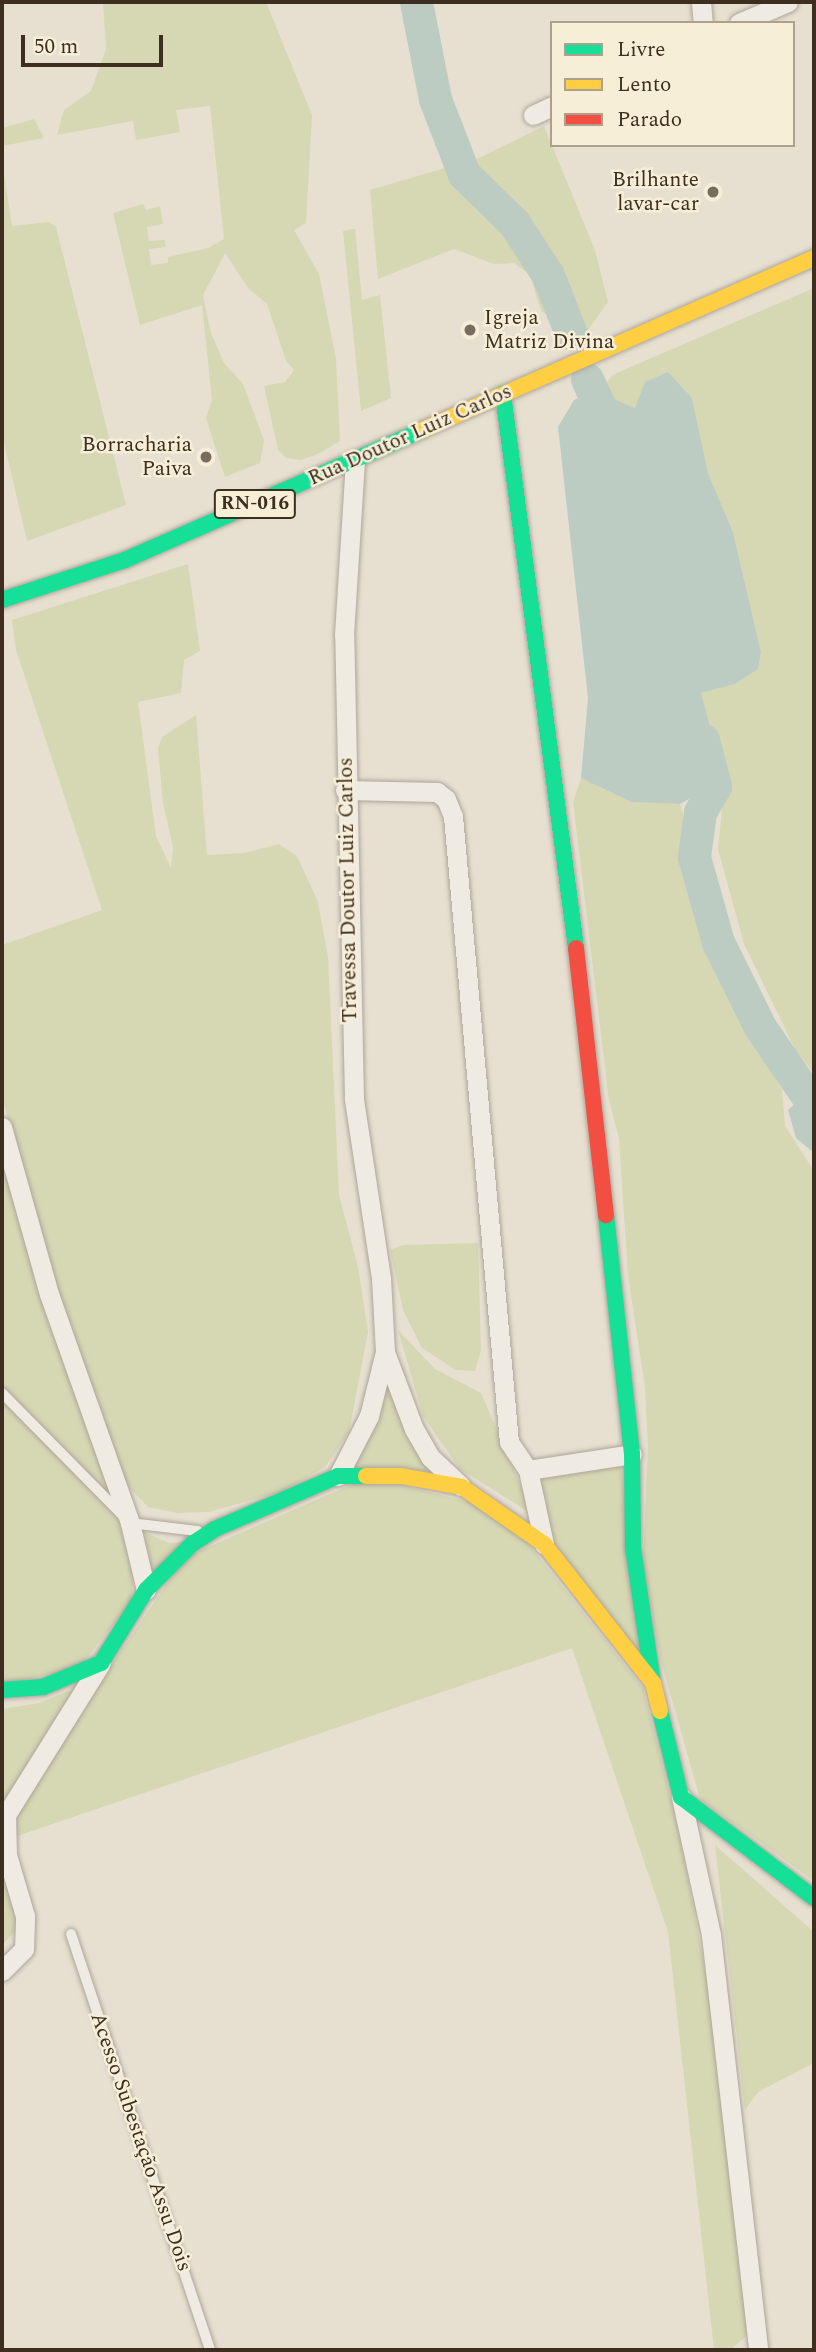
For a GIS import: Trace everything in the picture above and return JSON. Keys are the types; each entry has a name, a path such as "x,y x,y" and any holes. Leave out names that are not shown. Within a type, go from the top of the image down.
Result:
{"street":[{"path":"701,2 703,21"},
{"path":"744,21 788,2"},
{"path":"533,115 550,107"},
{"name":"Rua Doutor Luiz Carlos","path":"2,600 125,560 814,258"},
{"path":"503,394 571,903 632,1454 633,1548 653,1683 711,1935 758,2350"},
{"name":"Travessa Doutor Luiz Carlos","path":"355,460 344,635 345,790 354,1099 385,1318 386,1353"},
{"path":"345,790 437,792 446,799 453,816 509,1441 528,1470 544,1544"},
{"path":"2,1127 49,1294 130,1523 146,1590"},
{"path":"386,1353 414,1429 430,1457 462,1487 510,1517 544,1544 653,1683"},
{"path":"338,1476 369,1416 386,1353"},
{"path":"528,1470 632,1454"},
{"path":"2,1971 24,1949 25,1916 5,1848 6,1815 146,1590 192,1545 215,1529 338,1476 401,1476 462,1487"},
{"path":"2,1690 43,1687 101,1663"},
{"path":"681,1797 814,1898"}],"lane":[{"path":"2,1393 130,1523 185,1532 215,1529"},
{"name":"Acesso Subestação Assu Dois","path":"71,1934 211,2350"}],"green space":[{"path":"103,2 266,2 312,115 306,223 294,230 319,274 336,359 340,441 318,454 301,460 286,458 278,450 264,386 285,382 294,370 286,361 267,304 248,288 225,253 203,295 211,333 224,363 243,384 264,440 260,463 225,477 206,418 212,400 202,305 140,325 113,213 143,204 146,210 160,206 163,224 147,227 149,241 165,240 166,247 149,249 151,265 168,263 168,257 208,248 224,239 210,106 176,110 180,132 136,140 133,121 57,135 64,110 91,91 106,49"},
{"path":"34,119 44,138 2,146 2,128"},
{"path":"544,126 550,147 553,147 595,250 608,302 588,330 576,332 541,311 530,275 514,263 494,264 454,249 378,279 370,190 479,158"},
{"path":"2,161 12,226 49,222 56,227 126,505 27,541 2,434"},
{"path":"355,229 362,300 380,295 391,398 361,411 343,231"},
{"path":"814,288 814,1073 796,1051 744,944 718,849 725,779 701,693 735,684 758,669 761,652 733,532 708,473 692,398 635,408 599,393 612,375"},
{"path":"188,564 200,651 184,660 181,693 138,702 156,836 171,868 173,847 163,803 158,748 162,737 196,715 207,855 244,853 279,844 297,856 318,902 328,957 339,1195 358,1267 368,1332 349,1432 325,1467 283,1491 209,1512 177,1513 148,1507 122,1480 56,1289 2,1098 2,945 102,910 16,650 12,620"},
{"path":"581,778 631,802 680,804 687,826 684,878 719,979 782,1090 785,1126 814,1171 814,1881 700,1799 661,1661 643,1563 648,1448 645,1387 628,1276 619,1138 609,1101 573,802"},
{"path":"2,1135 134,1572 131,1602 79,1668 2,1684"},
{"path":"478,1243 481,1350 475,1371 456,1370 422,1348 403,1310 390,1250 403,1245"},
{"path":"398,1330 435,1369 481,1393 523,1491 527,1511 460,1469 423,1416"},
{"path":"387,1386 410,1442 434,1471 347,1472 361,1453"},
{"path":"617,1464 621,1469 646,1666 553,1544 536,1481"},
{"path":"369,1477 477,1504 526,1541 643,1688 681,1840 710,1998 751,2323 746,2336 730,2350 714,2350 668,1932 572,1648 14,1837 13,1819 23,1795 185,1557"},
{"path":"144,1532 169,1543 185,1542 152,1574"},
{"path":"78,1687 2,1813 2,1709 39,1703"},
{"path":"715,1845 814,1932 814,2063 758,2092 745,2110"},
{"path":"2,1865 21,1925 2,1945"}],"shaded area":[{"path":"668,372 692,398 708,473 733,532 761,652 758,669 735,684 701,693 725,779 680,804 631,802 581,778 588,698 558,427 574,400 595,391 635,408 645,382"},
{"path":"814,1087 814,1153 796,1138 788,1110"}],"waterway":[{"path":"416,2 435,99 464,174 514,223 548,275 571,334"},
{"path":"587,379 612,434"},
{"path":"703,740 715,786 700,812 694,857 718,942 760,1027 814,1106"}],"traffic: fast":[{"path":"503,394 576,948"},
{"path":"2,600 125,560 422,430"},
{"path":"606,1215 632,1454 633,1548 653,1683"},
{"path":"2,1690 43,1687 101,1663 146,1590 192,1544 215,1529 338,1476 366,1476"},
{"path":"660,1711 681,1797 814,1898"}],"traffic: slow":[{"path":"422,430 814,258"},
{"path":"366,1476 401,1476 462,1487 544,1544 653,1683 660,1711"}],"traffic: jam":[{"path":"576,948 606,1215"}],"place":[{"name":"Brilhante lavar-car","path":"713,192"},
{"name":"Igreja Matriz Divina","path":"470,330"},
{"name":"Borracharia Paiva","path":"206,457"}]}
